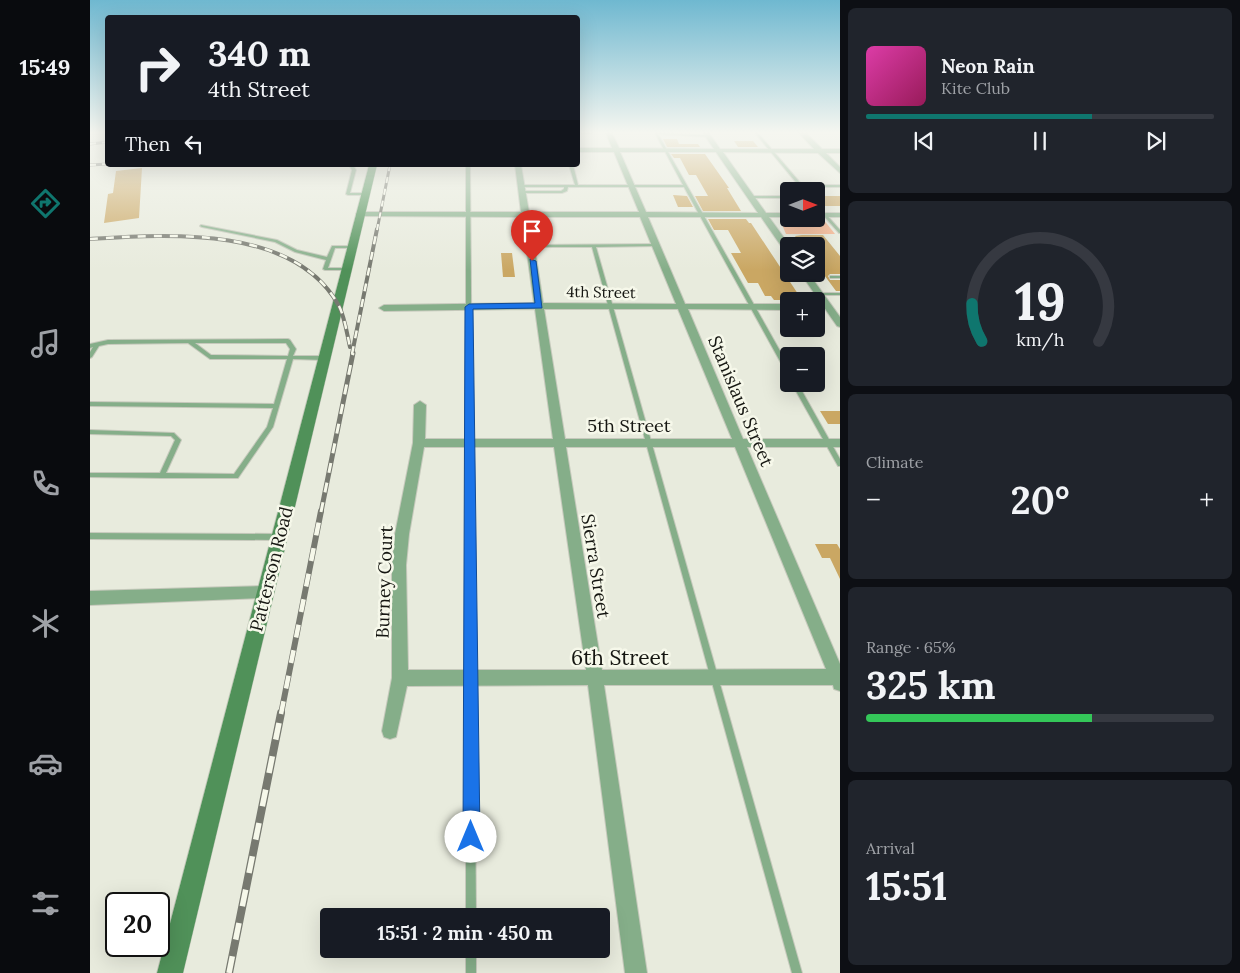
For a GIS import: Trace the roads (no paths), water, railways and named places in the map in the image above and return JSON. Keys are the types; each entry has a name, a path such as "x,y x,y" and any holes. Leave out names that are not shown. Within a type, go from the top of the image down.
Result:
{"main road":[{"name":"Patterson Road","path":"170,973 369,178"}],"street":[{"name":"Sierra Street","path":"520,178 558,442 595,678 636,973"},
{"name":"Stanislaus Street","path":"629,178 839,679"},
{"path":"737,178 780,239"},
{"path":"360,214 780,215"},
{"path":"826,215 840,215"},
{"path":"825,303 840,324"},
{"name":"4th Street","path":"384,308 539,306 780,308"},
{"path":"828,308 840,307"},
{"name":"Burney Court","path":"390,731 400,678 401,549 419,443 420,405"},
{"name":"5th Street","path":"419,443 834,443"},
{"path":"90,598 265,592"},
{"name":"6th Street","path":"400,678 839,679"}],"lane":[{"path":"352,178 348,194 365,194"},
{"path":"468,178 471,908"},
{"path":"575,178 577,186"},
{"path":"680,178 780,356"},
{"path":"522,190 562,192 566,190 566,186 685,186"},
{"path":"825,186 840,186"},
{"path":"750,197 780,197"},
{"path":"826,215 840,232"},
{"path":"202,226 276,241 296,251 329,259"},
{"path":"530,246 657,246"},
{"path":"594,246 797,973"},
{"path":"347,269 325,269 333,247 352,247"},
{"path":"832,277 840,277"},
{"path":"825,294 840,294"},
{"path":"90,356 93,345 108,342 288,341 293,349 270,427 257,443 236,476 90,475"},
{"path":"190,342 210,357 323,358"},
{"path":"800,392 834,443 840,464"},
{"path":"90,404 276,406"},
{"path":"90,432 172,434 178,440 162,476"},
{"path":"90,536 279,537"},
{"path":"471,958 471,973"}],"railway":[{"path":"377,230 387,178"},
{"path":"352,354 377,229"},
{"path":"90,239 156,236 191,237 227,240 261,248 292,261 319,280 339,306 350,347"},
{"path":"321,512 353,353"},
{"path":"281,714 321,511"},
{"path":"229,973 281,713"}]}
